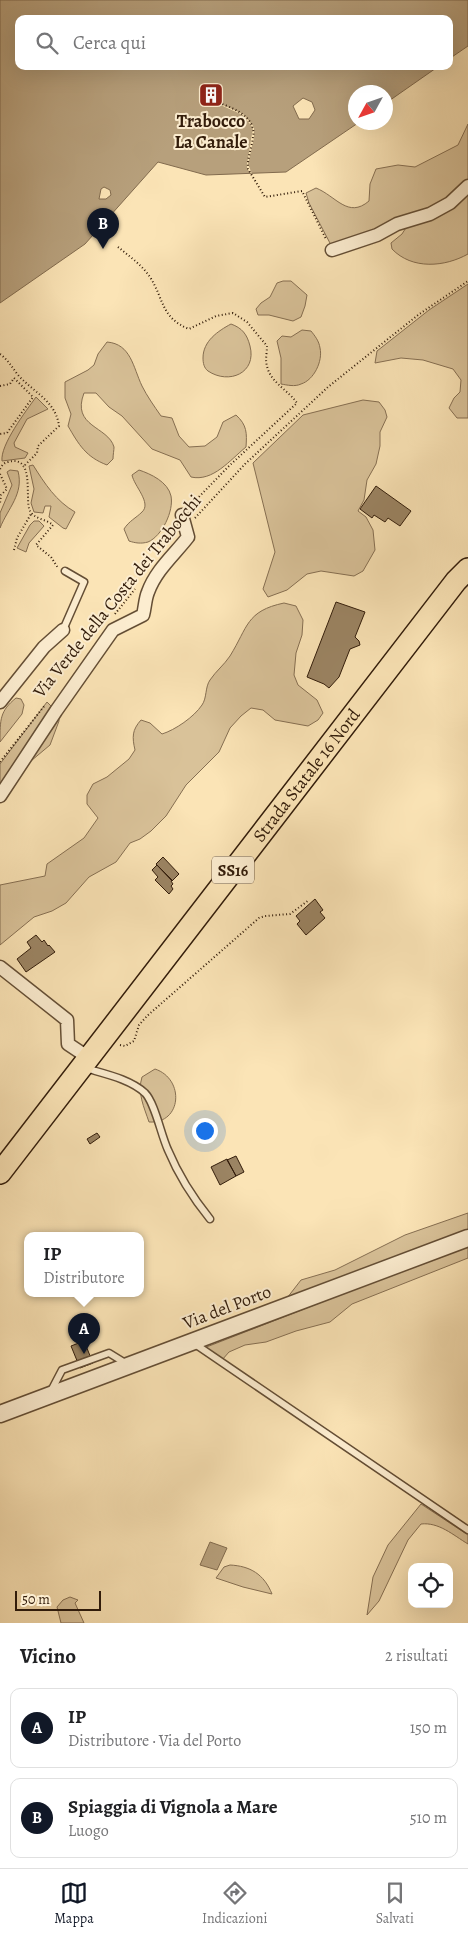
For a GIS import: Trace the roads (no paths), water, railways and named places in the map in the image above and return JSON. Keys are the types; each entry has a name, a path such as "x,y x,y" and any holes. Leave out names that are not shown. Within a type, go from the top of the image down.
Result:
{"main road":[{"name":"Strada Statale 16 Nord","path":"0,1173 456,581 468,569"}],"street":[{"path":"332,250 377,235 397,224 430,214 450,203 468,186"},
{"path":"0,796 56,711 114,630 143,615 148,593 158,572 188,537 182,515"},
{"path":"0,702 44,648 64,630"},
{"path":"0,967 67,1020 68,1044 85,1062"},
{"name":"Via del Porto","path":"0,1414 468,1238"}],"lane":[{"path":"64,572 84,582 64,630"},
{"path":"85,1062 134,1085 146,1094 157,1118 168,1151 198,1205 210,1218"},
{"path":"192,1342 468,1530"}],"place":[{"name":"Trabocco La Canale","path":"211,95"},
{"name":"Spiaggia di Vignola a Mare","path":"103,249"},
{"name":"IP","path":"84,1354"}]}
